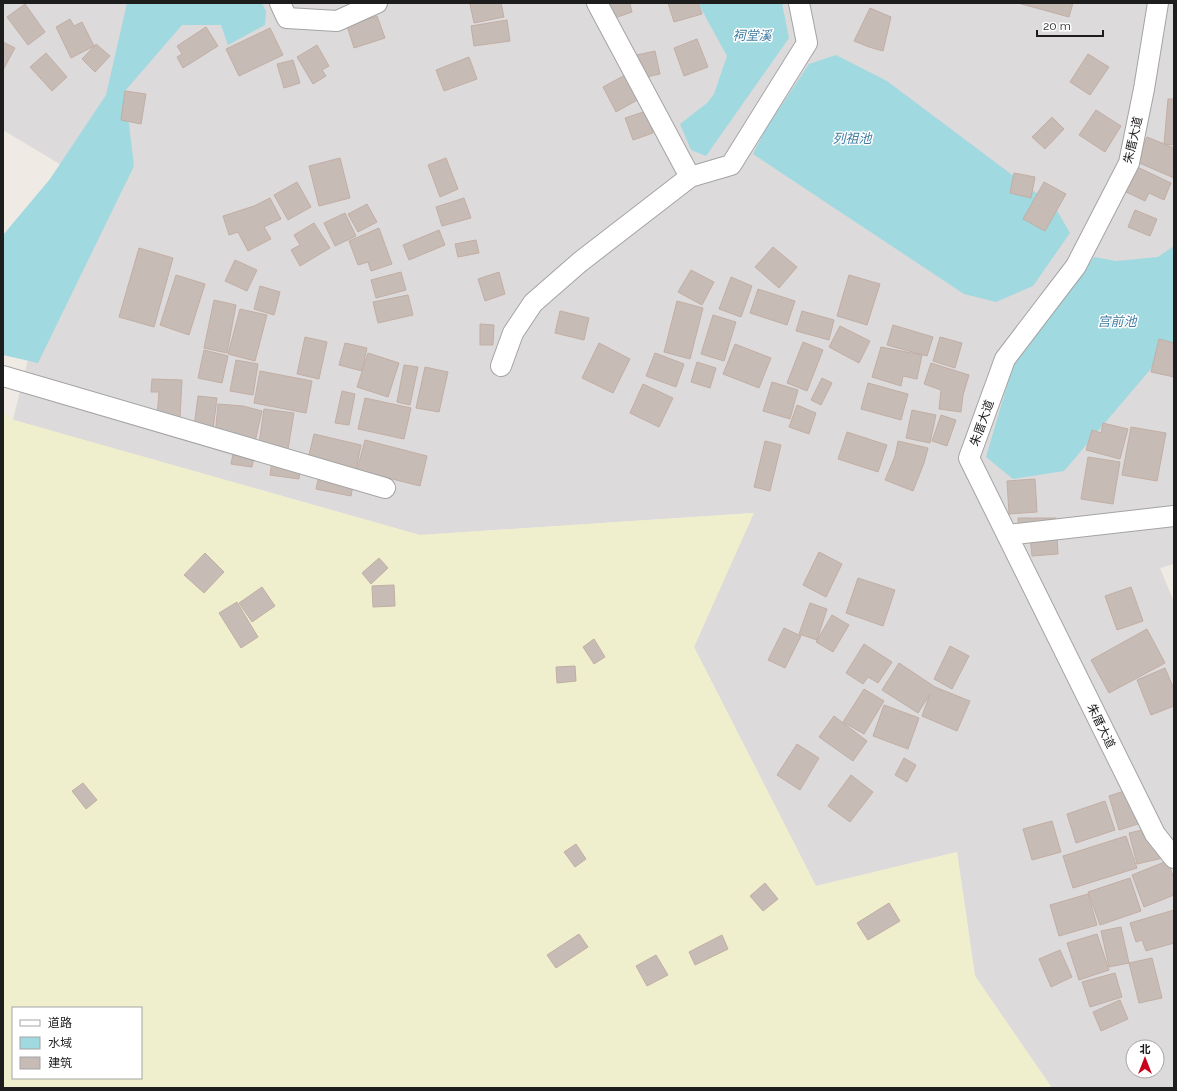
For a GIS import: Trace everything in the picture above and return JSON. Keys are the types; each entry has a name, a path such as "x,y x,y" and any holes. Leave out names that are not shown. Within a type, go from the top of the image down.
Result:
{"street":[{"path":"280,3 287,18 338,21 377,3"},
{"path":"597,3 690,177"},
{"path":"501,366 513,332 533,303 580,262 690,177 731,165 807,43 799,3"},
{"name":"朱厝大道","path":"1158,3 1144,90 1129,163 1076,266 1005,359 970,458 1155,834 1174,858"},
{"path":"3,376 385,488"},
{"path":"1007,535 1174,516"}],"shaded area":[{"path":"3,3 1174,3 1174,564 1160,568 1174,602 1174,1088 1052,1088 975,976 957,852 816,886 694,647 753,513 420,535 13,420 36,327 88,181 3,130"}],"green space":[{"path":"3,412 14,420 420,535 754,513 694,647 816,886 957,852 975,976 1052,1088 3,1088"}],"water":[{"path":"127,3 262,3 266,11 265,25 228,45 221,25 182,25 125,91 134,166 38,363 3,355 3,235 50,179 106,95"},
{"name":"祠堂溪","path":"698,3 782,3 789,38 706,156 691,150 680,124 707,103 714,94 727,56"},
{"name":"列祖池","path":"836,55 887,81 1055,207 1070,233 1033,286 996,302 964,294 753,154 765,130 809,64"},
{"name":"宫前池","path":"1174,246 1174,346 1155,364 1064,471 1013,479 986,457 1013,365 1094,257 1116,261 1158,257"}],"building":[{"path":"501,3 504,17 474,23 470,4"},
{"path":"599,3 634,3 630,4 632,12 606,21"},
{"path":"668,3 698,3 702,14 674,22"},
{"path":"1018,3 1073,3 1069,17"},
{"path":"25,4 45,32 28,45 7,17"},
{"path":"870,8 891,17 883,51 854,41"},
{"path":"377,16 385,38 354,48 347,26"},
{"path":"70,19 74,26 82,22 94,46 71,58 56,27"},
{"path":"507,20 510,41 474,46 471,26"},
{"path":"206,27 218,46 183,68 177,57 182,54 177,46"},
{"path":"270,28 283,55 239,76 226,49"},
{"path":"697,39 708,67 684,76 674,48"},
{"path":"3,42 15,48 3,70"},
{"path":"96,44 110,56 95,72 82,59"},
{"path":"317,45 329,66 322,70 326,76 313,84 297,57"},
{"path":"655,51 660,74 637,79 632,56"},
{"path":"46,53 67,77 52,91 30,67"},
{"path":"1088,54 1109,67 1090,95 1070,82"},
{"path":"469,57 477,79 444,91 436,70"},
{"path":"293,60 300,83 284,88 277,64"},
{"path":"625,75 639,99 616,112 603,87"},
{"path":"125,91 146,94 141,124 121,120"},
{"path":"1168,99 1174,99 1174,145 1164,144"},
{"path":"1096,110 1121,126 1105,152 1079,135"},
{"path":"646,111 653,133 633,140 625,118"},
{"path":"1052,117 1064,129 1045,149 1032,137"},
{"path":"1147,137 1174,148 1174,178 1137,162"},
{"path":"340,158 350,198 319,206 309,166"},
{"path":"446,158 458,189 440,197 428,165"},
{"path":"1133,165 1171,183 1164,200 1149,193 1145,201 1122,190"},
{"path":"1014,173 1035,177 1031,198 1010,193"},
{"path":"297,182 311,207 288,220 274,195"},
{"path":"1044,182 1066,194 1045,231 1023,219"},
{"path":"270,198 281,219 264,227 271,239 248,251 238,232 229,235 223,216 254,206"},
{"path":"464,198 471,218 442,226 436,207"},
{"path":"367,204 377,222 358,232 348,214"},
{"path":"1135,210 1157,219 1150,236 1128,227"},
{"path":"345,213 356,236 335,246 324,223"},
{"path":"314,223 330,248 300,266 291,250 300,245 294,235"},
{"path":"379,228 392,264 371,271 368,262 358,265 349,241"},
{"path":"439,230 445,245 409,260 403,245"},
{"path":"476,240 479,253 458,257 455,244"},
{"path":"773,247 797,267 779,288 755,267"},
{"path":"139,248 173,258 154,327 119,317"},
{"path":"235,260 257,270 247,291 225,281"},
{"path":"691,270 714,282 702,305 678,292"},
{"path":"401,272 406,290 376,298 371,280"},
{"path":"499,272 505,294 485,301 478,279"},
{"path":"176,275 205,284 189,335 160,325"},
{"path":"849,275 880,284 867,325 837,316"},
{"path":"731,277 752,286 741,317 719,309"},
{"path":"260,286 280,292 274,315 254,309"},
{"path":"758,289 795,301 787,325 750,313"},
{"path":"408,295 413,315 378,323 373,302"},
{"path":"214,300 236,305 227,353 204,348"},
{"path":"677,301 703,308 690,359 664,352"},
{"path":"240,309 267,315 255,361 228,354"},
{"path":"560,311 589,318 584,340 555,333"},
{"path":"802,311 834,320 829,340 796,331"},
{"path":"713,315 736,322 724,361 701,354"},
{"path":"480,324 494,325 493,345 480,345"},
{"path":"893,325 933,337 927,356 887,345"},
{"path":"840,326 870,341 859,363 829,347"},
{"path":"305,337 327,342 319,379 297,374"},
{"path":"940,337 962,343 955,368 933,361"},
{"path":"1159,339 1174,343 1174,377 1151,372"},
{"path":"803,342 823,350 807,391 787,383"},
{"path":"345,343 367,348 362,371 339,365"},
{"path":"599,343 630,359 613,393 582,378"},
{"path":"735,344 771,358 759,388 723,374"},
{"path":"881,347 922,355 917,379 903,376 901,386 872,377"},
{"path":"204,350 228,356 222,383 198,378"},
{"path":"368,353 399,363 388,397 357,387"},
{"path":"655,353 684,364 676,387 646,376"},
{"path":"236,360 258,364 253,395 230,391"},
{"path":"697,362 716,368 710,388 691,382"},
{"path":"931,363 969,375 963,395 961,412 939,409 941,390 924,384"},
{"path":"404,365 418,367 410,405 397,402"},
{"path":"425,367 448,372 439,412 416,408"},
{"path":"260,371 312,381 306,413 254,403"},
{"path":"822,378 832,383 821,405 811,400"},
{"path":"152,379 182,380 180,417 157,417 159,392 151,392"},
{"path":"772,382 798,390 790,419 763,411"},
{"path":"868,383 908,394 901,420 861,409"},
{"path":"643,384 673,398 659,427 630,413"},
{"path":"342,391 355,394 349,425 335,423"},
{"path":"198,396 217,398 213,429 194,427"},
{"path":"365,398 411,408 404,439 358,429"},
{"path":"218,404 243,406 262,411 255,442 215,436"},
{"path":"797,405 816,413 809,434 789,427"},
{"path":"264,409 294,413 288,449 259,444"},
{"path":"912,410 936,415 930,443 906,438"},
{"path":"941,415 956,420 947,446 932,441"},
{"path":"1103,423 1128,429 1120,459 1086,450 1092,430 1101,433"},
{"path":"1131,427 1166,433 1157,481 1122,475"},
{"path":"847,432 887,445 878,472 838,459"},
{"path":"314,434 361,445 356,470 308,459"},
{"path":"365,440 427,456 420,486 357,470"},
{"path":"765,441 781,445 770,491 754,487"},
{"path":"898,441 928,448 913,491 885,480 895,456"},
{"path":"235,444 256,447 252,467 231,464"},
{"path":"273,454 302,458 299,479 270,475"},
{"path":"1088,457 1120,462 1113,504 1081,499"},
{"path":"321,467 355,474 351,496 316,489"},
{"path":"1035,479 1037,512 1009,514 1007,481"},
{"path":"1018,518 1056,518 1058,554 1032,556 1030,537 1019,537"},
{"path":"819,552 842,564 826,597 803,585"},
{"path":"205,553 224,572 204,593 184,575"},
{"path":"379,558 388,568 371,584 362,573"},
{"path":"858,578 895,590 883,626 846,613"},
{"path":"394,585 395,606 373,607 372,586"},
{"path":"262,587 275,606 252,622 239,603"},
{"path":"1131,587 1143,621 1117,630 1105,596"},
{"path":"237,602 258,637 241,648 219,613"},
{"path":"810,603 827,609 817,640 799,634"},
{"path":"832,615 849,625 833,652 816,642"},
{"path":"784,628 801,636 785,668 768,660"},
{"path":"1147,629 1165,663 1109,693 1091,660"},
{"path":"594,639 605,657 594,664 583,647"},
{"path":"864,644 892,662 878,683 868,677 863,684 846,673"},
{"path":"950,646 969,656 952,689 934,679"},
{"path":"899,663 935,687 970,701 957,731 922,716 930,694 918,713 882,690"},
{"path":"575,666 576,681 557,683 556,667"},
{"path":"1165,668 1174,689 1174,706 1151,715 1137,680"},
{"path":"864,689 884,701 864,734 843,722"},
{"path":"884,705 919,718 908,749 873,736"},
{"path":"834,716 867,741 853,761 819,737"},
{"path":"797,744 819,758 800,790 777,775"},
{"path":"904,758 916,765 907,782 895,775"},
{"path":"851,775 873,792 850,822 828,806"},
{"path":"83,783 97,800 86,809 72,791"},
{"path":"1130,789 1141,823 1119,830 1109,796"},
{"path":"1105,801 1115,830 1076,843 1067,814"},
{"path":"1052,821 1061,852 1032,860 1023,829"},
{"path":"1155,827 1163,858 1137,864 1129,833"},
{"path":"1126,836 1137,868 1073,888 1063,856"},
{"path":"576,844 586,859 575,867 564,852"},
{"path":"1167,861 1174,878 1174,895 1144,907 1132,875"},
{"path":"1130,878 1141,911 1100,925 1088,892"},
{"path":"765,883 778,899 763,911 750,896"},
{"path":"1088,894 1097,925 1059,936 1050,905"},
{"path":"889,903 900,921 868,940 857,923"},
{"path":"1174,910 1174,943 1146,951 1142,940 1136,942 1130,923"},
{"path":"1121,927 1129,963 1109,967 1101,931"},
{"path":"579,934 588,947 556,968 547,955"},
{"path":"1097,934 1109,970 1079,980 1067,943"},
{"path":"722,935 728,949 695,965 689,952"},
{"path":"1060,950 1072,977 1051,987 1039,959"},
{"path":"656,955 668,975 647,986 636,966"},
{"path":"1152,958 1162,998 1139,1003 1129,963"},
{"path":"1115,973 1122,997 1090,1007 1082,982"},
{"path":"1120,1000 1128,1019 1101,1031 1093,1012"}]}
